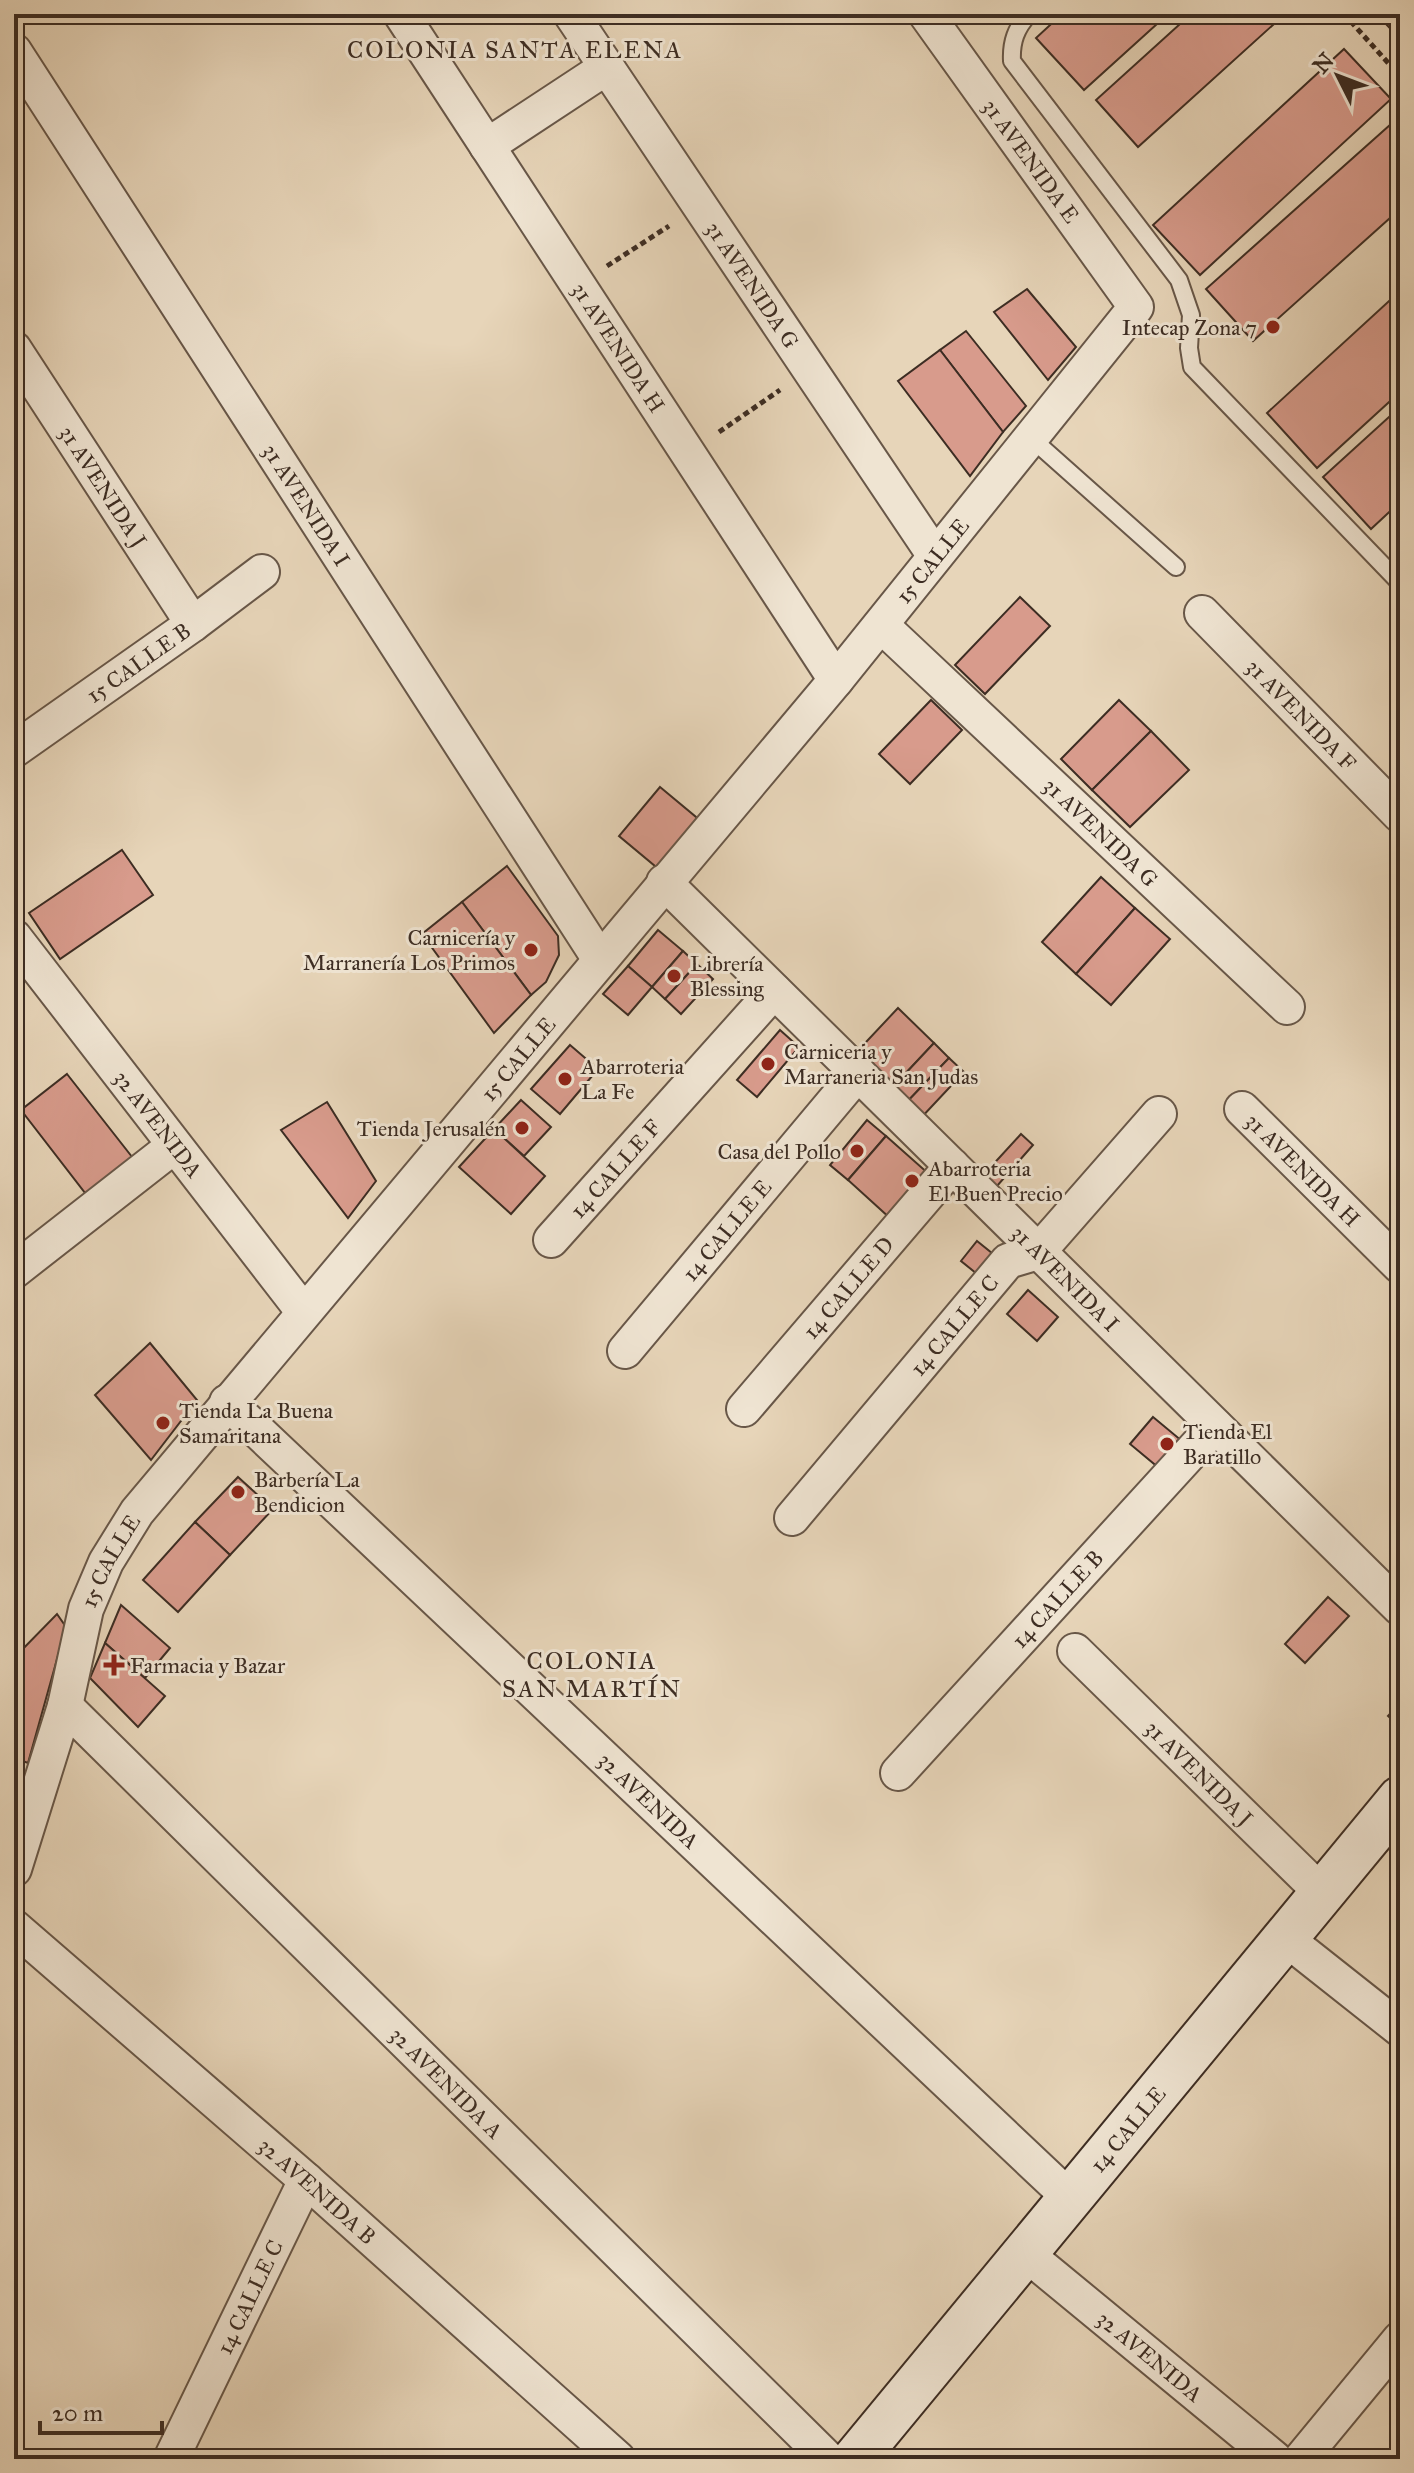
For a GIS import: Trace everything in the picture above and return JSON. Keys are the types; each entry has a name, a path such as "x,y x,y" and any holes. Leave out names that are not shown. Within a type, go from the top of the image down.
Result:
{"street":[{"name":"31 AVENIDA H","path":"401,14 836,680"},
{"name":"31 AVENIDA G","path":"571,14 935,556"},
{"name":"31 AVENIDA E","path":"926,14 1136,307"},
{"name":"31 AVENIDA I","path":"14,51 599,958"},
{"path":"487,146 607,67"},
{"name":"15 CALLE","path":"14,1869 65,1706 86,1609 106,1562 137,1512 599,958 836,680 1136,307"},
{"name":"31 AVENIDA J","path":"14,349 193,624"},
{"name":"15 CALLE B","path":"14,750 262,572"},
{"name":"31 AVENIDA F","path":"1202,613 1400,815"},
{"name":"31 AVENIDA G","path":"881,625 1287,1007"},
{"name":"31 AVENIDA I","path":"664,882 1400,1608"},
{"name":"32 AVENIDA","path":"14,937 303,1311"},
{"name":"14 CALLE F","path":"551,1240 774,991"},
{"name":"14 CALLE E","path":"625,1351 858,1073"},
{"name":"31 AVENIDA H","path":"1242,1109 1400,1266"},
{"name":"14 CALLE C","path":"792,1518 1008,1261 1038,1252 1159,1114"},
{"path":"14,1271 174,1146"},
{"name":"14 CALLE D","path":"744,1409 952,1166"},
{"name":"32 AVENIDA","path":"227,1402 1070,2198"},
{"name":"14 CALLE B","path":"898,1773 1215,1426"},
{"name":"31 AVENIDA J","path":"1075,1651 1322,1893"},
{"name":"32 AVENIDA A","path":"65,1706 828,2459"},
{"name":"14 CALLE","path":"855,2459 1400,1799"},
{"name":"32 AVENIDA B","path":"14,1927 306,2180 618,2459"},
{"path":"1285,1938 1400,2029"},
{"name":"14 CALLE C","path":"171,2459 306,2180"},
{"name":"32 AVENIDA","path":"1025,2253 1275,2459"},
{"path":"1301,2459 1400,2339"}],"lane":[{"path":"1020,17 1011,47 1012,61 1179,280 1191,315 1189,348 1192,367 1400,583"},
{"path":"1031,438 1176,567"}],"path":[{"path":"1344,14 1400,76"},
{"path":"578,285 700,205"},
{"path":"688,453 811,370"}],"building":[{"path":"1062,14 1168,14 1084,90 1036,38"},
{"path":"1191,14 1285,14 1138,147 1096,100"},
{"path":"1400,14 1400,39 1386,24"},
{"path":"1344,49 1391,99 1200,275 1153,225"},
{"path":"1400,116 1400,209 1253,341 1206,289"},
{"path":"1027,289 1076,347 1048,380 994,312"},
{"path":"1400,291 1400,392 1317,468 1267,413"},
{"path":"966,331 1026,406 1003,432 940,350"},
{"path":"940,350 1003,432 970,476 898,381"},
{"path":"1400,407 1400,502 1371,529 1323,477"},
{"path":"1020,597 1050,626 985,694 955,665"},
{"path":"931,700 962,730 910,784 879,754"},
{"path":"1119,700 1151,731 1092,790 1061,759"},
{"path":"1151,731 1189,770 1130,827 1092,790"},
{"path":"660,787 702,822 661,871 619,836"},
{"path":"122,850 153,895 60,959 29,913"},
{"path":"507,866 558,936 559,955 546,982 531,995 462,902"},
{"path":"1101,877 1135,908 1076,974 1042,942"},
{"path":"462,902 531,995 494,1033 422,934"},
{"path":"1135,908 1170,939 1111,1005 1076,974"},
{"path":"658,930 683,951 652,987 628,966"},
{"name":"Librería Blessing","path":"683,951 697,964 665,999 652,987"},
{"path":"697,964 713,979 681,1014 665,999"},
{"path":"628,966 652,987 628,1015 603,994"},
{"path":"898,1008 934,1043 889,1091 852,1057"},
{"name":"Carniceria y Marraneria San Judas","path":"780,1030 799,1047 757,1097 737,1080"},
{"path":"934,1043 949,1058 904,1105 889,1091"},
{"name":"Abarroteria La Fe","path":"570,1045 598,1069 560,1114 531,1089"},
{"path":"949,1058 964,1072 919,1120 904,1105"},
{"path":"67,1074 136,1162 89,1198 21,1110"},
{"name":"Tienda Jerusalén","path":"521,1100 551,1127 524,1156 494,1129"},
{"path":"327,1102 376,1181 348,1218 281,1130"},
{"name":"Casa del Pollo","path":"867,1120 886,1136 848,1180 830,1165"},
{"path":"494,1129 545,1176 511,1214 459,1167"},
{"path":"1021,1134 1033,1145 990,1194 977,1182"},
{"path":"886,1136 930,1175 891,1219 848,1180"},
{"path":"977,1241 998,1258 982,1278 961,1261"},
{"path":"1028,1290 1058,1317 1037,1341 1007,1314"},
{"path":"150,1343 197,1400 151,1460 95,1395"},
{"path":"1153,1417 1182,1441 1159,1468 1130,1444"},
{"path":"238,1477 273,1509 230,1555 195,1522"},
{"path":"195,1522 230,1555 178,1612 143,1580"},
{"path":"1328,1597 1349,1616 1305,1663 1285,1644"},
{"path":"121,1605 170,1648 145,1678 105,1643"},
{"path":"57,1614 66,1627 28,1763 14,1758 14,1658"},
{"path":"105,1643 165,1696 138,1727 90,1678"},
{"path":"1400,1703 1400,1727 1388,1716"}],"place":[{"name":"Intecap Zona 7","path":"1273,327"},
{"name":"Carnicería y Marranería Los Primos","path":"531,950"},
{"name":"Librería Blessing","path":"674,976"},
{"name":"Carniceria y Marraneria San Judas","path":"768,1064"},
{"name":"Abarroteria La Fe","path":"565,1079"},
{"name":"Tienda Jerusalén","path":"522,1128"},
{"name":"Casa del Pollo","path":"857,1151"},
{"name":"Abarroteria El Buen Precio","path":"912,1181"},
{"name":"Tienda La Buena Samaritana","path":"163,1423"},
{"name":"Tienda El Baratillo","path":"1167,1444"},
{"name":"Barbería La Bendicion","path":"238,1492"},
{"name":"Farmacia y Bazar","path":"114,1665"}],"district":[{"name":"COLONIA SANTA ELENA","path":"515,50"},
{"name":"COLONIA SAN MARTÍN","path":"592,1675"}]}
